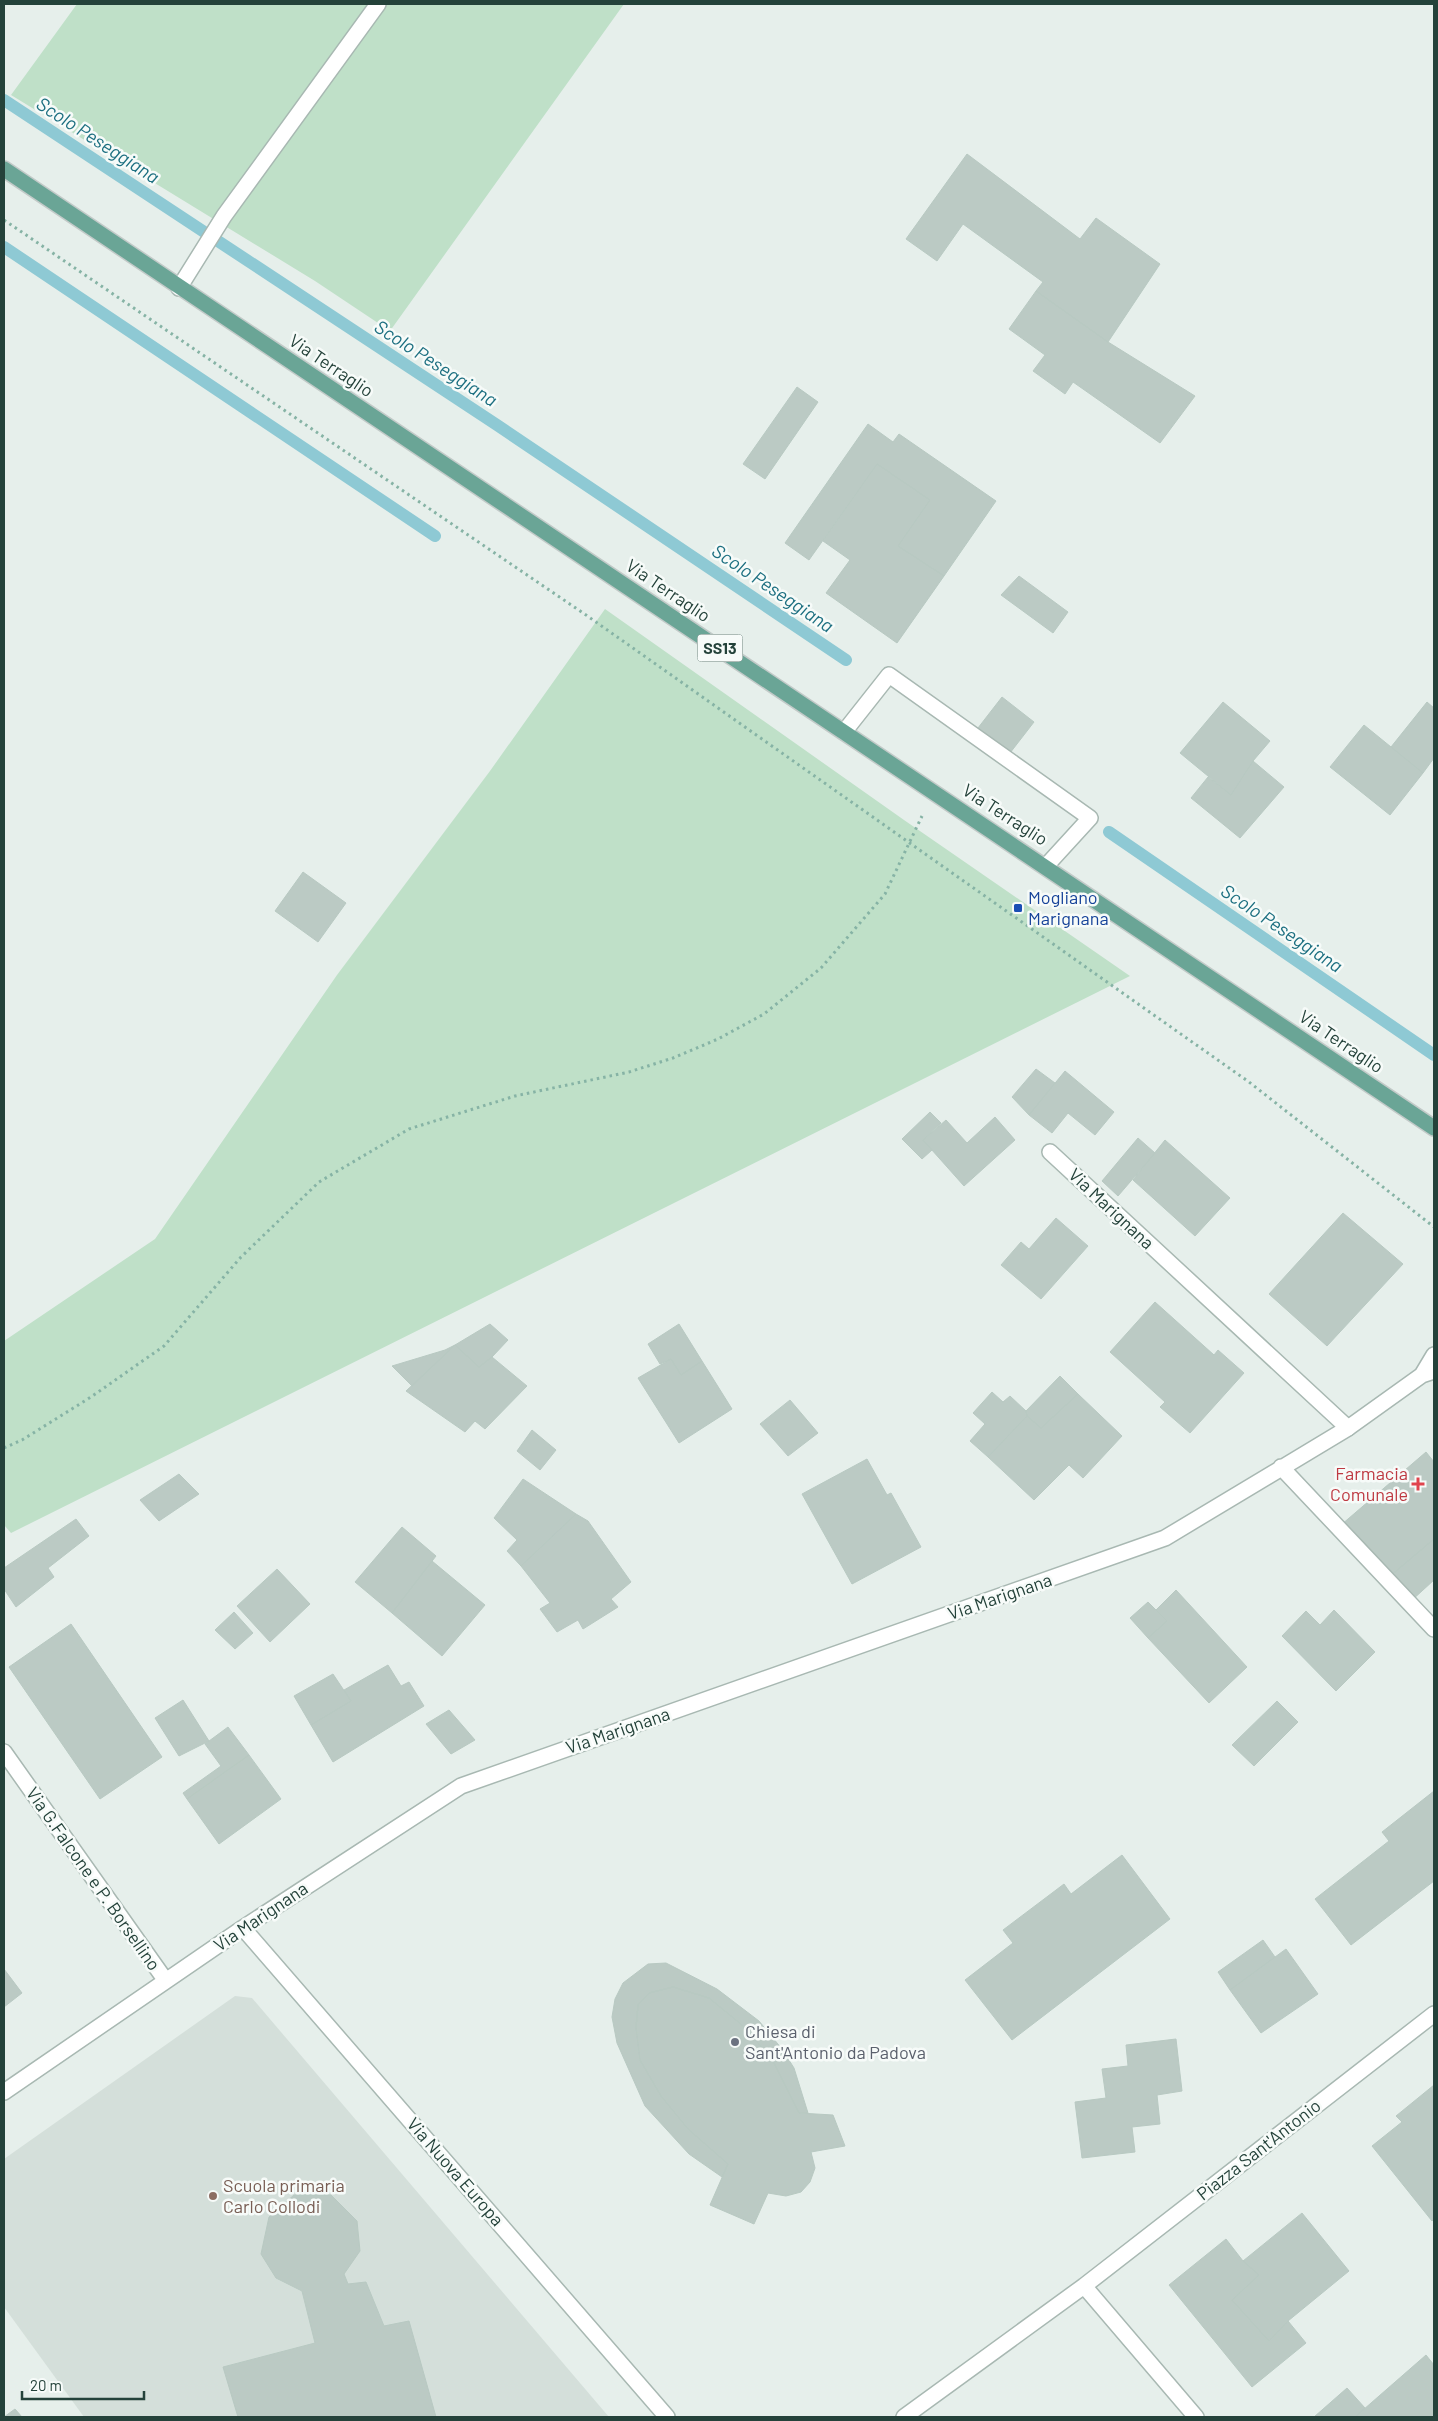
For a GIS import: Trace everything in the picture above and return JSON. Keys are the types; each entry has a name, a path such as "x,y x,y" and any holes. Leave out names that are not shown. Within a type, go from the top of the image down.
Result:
{"main road":[{"name":"Via Terraglio","path":"4,170 844,732 1047,865 1434,1128"}],"street":[{"path":"179,288 192,263 224,216 378,4"},
{"path":"844,732 889,675 1090,818 1047,865"},
{"name":"Via Marignana","path":"1050,1152 1348,1428"},
{"name":"Via Marignana","path":"4,2092 243,1928 461,1786 1165,1538 1348,1428 1428,1373 1434,1355"},
{"path":"1281,1468 1434,1629"},
{"name":"Via G.Falcone e P. Borsellino","path":"4,1752 166,1981"},
{"name":"Via Nuova Europa","path":"243,1928 667,2417"},
{"name":"Piazza Sant'Antonio","path":"904,2417 1084,2286 1434,2014"},
{"path":"1084,2286 1196,2417"}],"path":[{"path":"4,220 586,614 910,842 1249,1082 1434,1227"},
{"path":"4,1448 22,1440 91,1397 164,1346 241,1257 319,1182 409,1129 515,1096 629,1072 673,1058 718,1039 764,1014 822,968 885,894 934,791"}],"shaded area":[{"name":"Scuola primaria Carlo Collodi","path":"235,1996 252,1998 609,2417 84,2417 4,2307 4,2159"}],"green space":[{"path":"77,4 624,4 390,331 315,281 11,95"},
{"path":"605,609 904,820 1130,976 11,1533 4,1525 4,1341 155,1239 337,975 490,771"}],"building":[{"path":"967,154 1080,239 1096,218 1160,264 1108,342 1036,291 1043,282 963,224 937,261 906,239"},
{"path":"1036,291 1108,342 1195,396 1160,443 1073,382 1065,394 1033,371 1045,355 1009,329"},
{"path":"797,387 818,402 765,479 743,464"},
{"path":"868,424 893,442 899,434 996,501 944,576 898,546 930,500 877,464 809,560 785,543"},
{"path":"877,464 930,500 898,546 944,576 897,643 826,593 850,560 823,541"},
{"path":"1019,576 1068,612 1053,633 1001,595"},
{"path":"1002,697 1034,722 1003,762 971,737"},
{"path":"1223,702 1270,741 1253,761 1231,795 1180,753"},
{"path":"1427,702 1434,708 1434,758 1423,773 1391,747"},
{"path":"1364,725 1423,773 1390,815 1330,767"},
{"path":"1253,761 1284,787 1240,838 1191,798 1208,777 1231,795"},
{"path":"303,872 346,903 318,942 275,911"},
{"path":"1036,1069 1055,1083 1029,1115 1012,1097"},
{"path":"1065,1071 1114,1112 1095,1135 1068,1113 1052,1133 1029,1115"},
{"path":"930,1112 941,1123 923,1140 932,1150 922,1159 902,1139"},
{"path":"995,1117 1015,1140 964,1186 923,1140 946,1120 967,1143"},
{"path":"1138,1138 1155,1153 1118,1196 1102,1181"},
{"path":"1165,1140 1230,1198 1195,1236 1133,1180"},
{"path":"1343,1213 1403,1264 1327,1346 1269,1294"},
{"path":"1056,1218 1088,1246 1041,1299 1001,1265 1021,1242 1029,1249"},
{"path":"1155,1302 1214,1355 1218,1350 1244,1373 1190,1433 1160,1407 1165,1402 1110,1352"},
{"path":"490,1324 508,1340 492,1357 479,1367 455,1345"},
{"path":"679,1324 702,1361 681,1375 671,1359 660,1364 648,1344"},
{"path":"455,1345 412,1386 392,1366 445,1350"},
{"path":"455,1345 479,1367 492,1357 527,1386 485,1429 475,1421 465,1432 406,1391"},
{"path":"671,1359 681,1375 702,1361 732,1409 679,1443 638,1378"},
{"path":"1060,1376 1078,1394 1041,1428 1027,1416 1026,1411"},
{"path":"992,1392 1003,1402 1010,1396 1026,1411 1027,1416 988,1457 970,1441 985,1424 973,1413"},
{"path":"1078,1394 1122,1436 1083,1478 1069,1465 1034,1500 988,1457 1027,1416 1041,1428"},
{"path":"790,1400 818,1433 788,1456 760,1424"},
{"path":"532,1430 556,1450 540,1470 517,1451"},
{"path":"1426,1452 1434,1462 1434,1539 1389,1577 1341,1525"},
{"path":"867,1459 887,1495 891,1493 921,1547 852,1584 802,1494"},
{"path":"179,1474 199,1494 159,1521 140,1500"},
{"path":"523,1479 576,1514 521,1566 507,1551 517,1540 494,1518"},
{"path":"576,1514 588,1521 631,1582 611,1599 618,1607 583,1629 578,1620 557,1632 540,1609 550,1603 521,1566"},
{"path":"76,1519 89,1536 48,1568 54,1577 16,1607 4,1589 4,1568"},
{"path":"402,1527 436,1556 392,1613 355,1582"},
{"path":"1434,1539 1434,1580 1411,1601 1389,1577"},
{"path":"432,1561 485,1605 442,1656 392,1613"},
{"path":"277,1569 310,1604 270,1642 237,1606"},
{"path":"1176,1590 1247,1667 1209,1703 1148,1638 1167,1621 1156,1610"},
{"path":"1148,1602 1167,1621 1148,1638 1130,1618"},
{"path":"1334,1610 1375,1652 1336,1691 1282,1636 1306,1611 1320,1625"},
{"path":"234,1612 253,1633 235,1649 215,1630"},
{"path":"71,1624 162,1757 100,1799 9,1667"},
{"path":"388,1665 401,1686 409,1682 424,1706 333,1762 311,1725 351,1701 344,1690"},
{"path":"333,1674 351,1701 311,1725 294,1696"},
{"path":"183,1700 209,1741 179,1756 155,1718"},
{"path":"1277,1701 1298,1722 1254,1766 1232,1745"},
{"path":"449,1710 475,1740 451,1754 426,1724"},
{"path":"228,1727 249,1755 187,1799 183,1793 221,1766 205,1744"},
{"path":"249,1755 281,1799 219,1844 187,1799"},
{"path":"1434,1791 1434,1881 1351,1945 1315,1899 1389,1841 1382,1832"},
{"path":"1122,1855 1170,1919 1012,2040 965,1980 1013,1943 1003,1930 1064,1884 1071,1894"},
{"path":"1263,1940 1275,1957 1230,1990 1218,1972"},
{"path":"1286,1949 1318,1994 1261,2033 1230,1990"},
{"path":"666,1963 717,1989 759,2021 782,2049 794,2068 808,2113 799,2113 772,2059 742,2025 709,1998 673,1987 649,1993 638,2005 636,2028 640,2060 661,2096 688,2129 728,2164 722,2177 689,2154 645,2106 617,2043 612,2017 615,1999 623,1983 648,1964"},
{"path":"4,1969 22,1993 4,2007"},
{"path":"673,1987 709,1998 742,2025 772,2059 799,2113 833,2115 845,2146 811,2152 815,2168 810,2182 801,2192 786,2196 768,2193 754,2224 710,2205 728,2164 688,2129 661,2096 640,2060 636,2028 638,2005 649,1993"},
{"path":"1176,2039 1182,2091 1157,2095 1160,2124 1132,2127 1135,2152 1082,2158 1075,2102 1106,2098 1102,2069 1128,2066 1126,2045"},
{"path":"1434,2085 1434,2219 1432,2221 1372,2146 1402,2122 1396,2116"},
{"path":"294,2195 331,2195 357,2221 360,2251 344,2274 348,2284 366,2282 384,2326 409,2321 436,2417 238,2417 223,2367 315,2343 302,2291 276,2278 261,2254 269,2217"},
{"path":"1302,2213 1349,2271 1288,2321 1269,2341 1232,2300 1259,2275 1243,2261"},
{"path":"1226,2239 1243,2261 1259,2275 1232,2300 1269,2341 1288,2321 1306,2343 1252,2387 1169,2285"},
{"path":"1426,2355 1434,2365 1434,2417 1355,2417"},
{"path":"1347,2388 1365,2408 1355,2417 1314,2417"},
{"path":"15,2409 22,2417 4,2417"}],"waterway":[{"name":"Scolo Peseggiana","path":"4,100 497,425 846,660"},
{"path":"4,247 435,536"},
{"name":"Scolo Peseggiana","path":"1109,832 1434,1055"}],"place":[{"name":"Mogliano Marignana","path":"1018,908"},
{"name":"Farmacia Comunale","path":"1418,1484"},
{"name":"Chiesa di Sant'Antonio da Padova","path":"735,2042"},
{"name":"Scuola primaria Carlo Collodi","path":"213,2196"}]}
